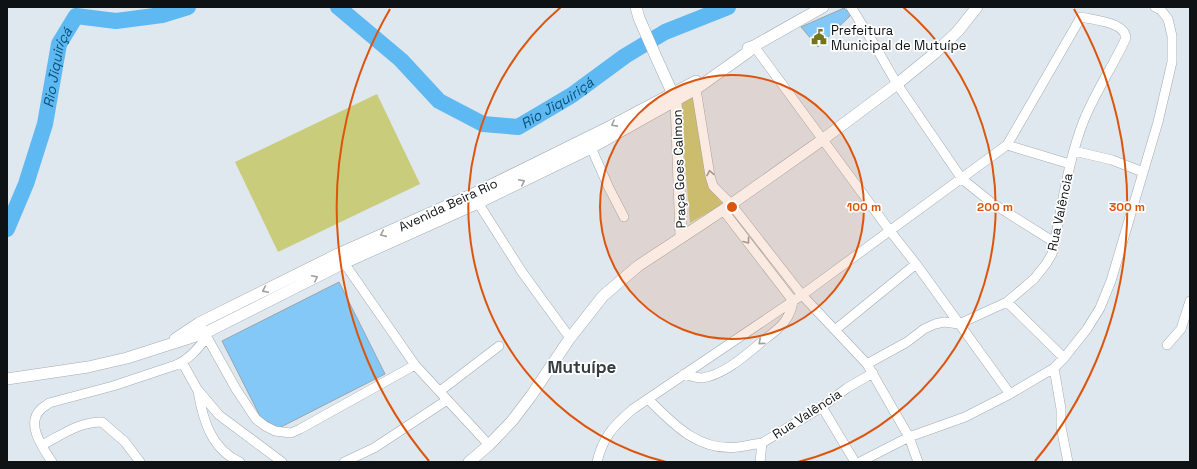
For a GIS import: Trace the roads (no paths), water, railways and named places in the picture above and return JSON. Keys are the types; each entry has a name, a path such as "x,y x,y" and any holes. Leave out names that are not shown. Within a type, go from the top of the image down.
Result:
{"street":[{"name":"Avenida Beira Rio","path":"165,346 199,322 476,198 589,143 695,86 746,49 823,7"},
{"path":"851,7 897,84 962,179 992,203 1054,242"},
{"path":"469,462 489,446 512,421 532,396 570,338 603,296 638,266 727,207 822,140 897,84 935,53 958,30 977,7"},
{"path":"860,462 908,438 965,417 1010,394 1054,368 1087,329 1100,308 1111,281 1158,122 1172,62 1172,36 1168,19 1161,10 1155,7"},
{"path":"638,12 656,57 675,97"},
{"name":"Rua Valência","path":"867,364 907,342 924,329 935,324 944,322 959,324 1007,302 1034,279 1046,264 1052,254 1070,164 1084,121 1098,90 1126,38 1126,34 1121,28 1081,16 1007,146"},
{"path":"754,46 822,140 916,264 1010,394"},
{"name":"Praça Goes Calmon","path":"695,86 713,186 727,207"},
{"name":"Praça Goes Calmon","path":"675,97 681,237"},
{"path":"589,143 624,217"},
{"path":"597,462 603,444 617,423 648,399 794,301 1007,146 1070,164"},
{"path":"1074,151 1112,160 1143,172"},
{"path":"476,198 522,272 570,338"},
{"path":"727,207 771,256 802,295 867,364 908,438 918,462"},
{"path":"727,207 763,262 794,301"},
{"path":"763,262 771,256"},
{"name":"Avenida Beira Rio","path":"7,379 88,367 127,358 206,335 341,259"},
{"path":"341,259 415,365 489,446"},
{"path":"835,330 916,264"},
{"path":"684,374 696,378 703,378 726,369 744,357 782,324 789,315 794,301"},
{"path":"1007,302 1064,358"},
{"path":"1167,345 1181,329 1190,302"},
{"path":"199,322 236,389 256,419 275,431 291,432 300,429 415,365"},
{"path":"52,462 36,433 36,419 41,409 49,403 113,386 182,362 195,351 206,335"},
{"path":"440,391 499,346"},
{"path":"182,362 197,389 219,415 282,462"},
{"path":"1054,368 1061,409 1061,426 1068,462"},
{"name":"Rua Valência","path":"762,443 822,407 848,388 873,373"},
{"path":"197,389 202,415 210,433 221,448 240,462"},
{"path":"648,399 678,429 703,443 716,447 737,448 762,443 760,462"},
{"path":"344,462 374,448 447,400"},
{"path":"822,407 855,462"},
{"path":"42,445 79,426 90,422 102,422 125,442 140,462"}],"waterway":[{"name":"Rio Jiquiriçá","path":"7,229 26,184 45,124 59,44 76,16 116,21 162,15 188,7"},
{"name":"Rio Jiquiriçá","path":"338,7 401,60 439,101 483,124 518,127 572,95 625,56 665,32 728,7"}],"place":[{"name":"Prefeitura Municipal de Mutuípe","path":"819,37"}],"district":[{"name":"Mutuípe","path":"582,367"}]}
